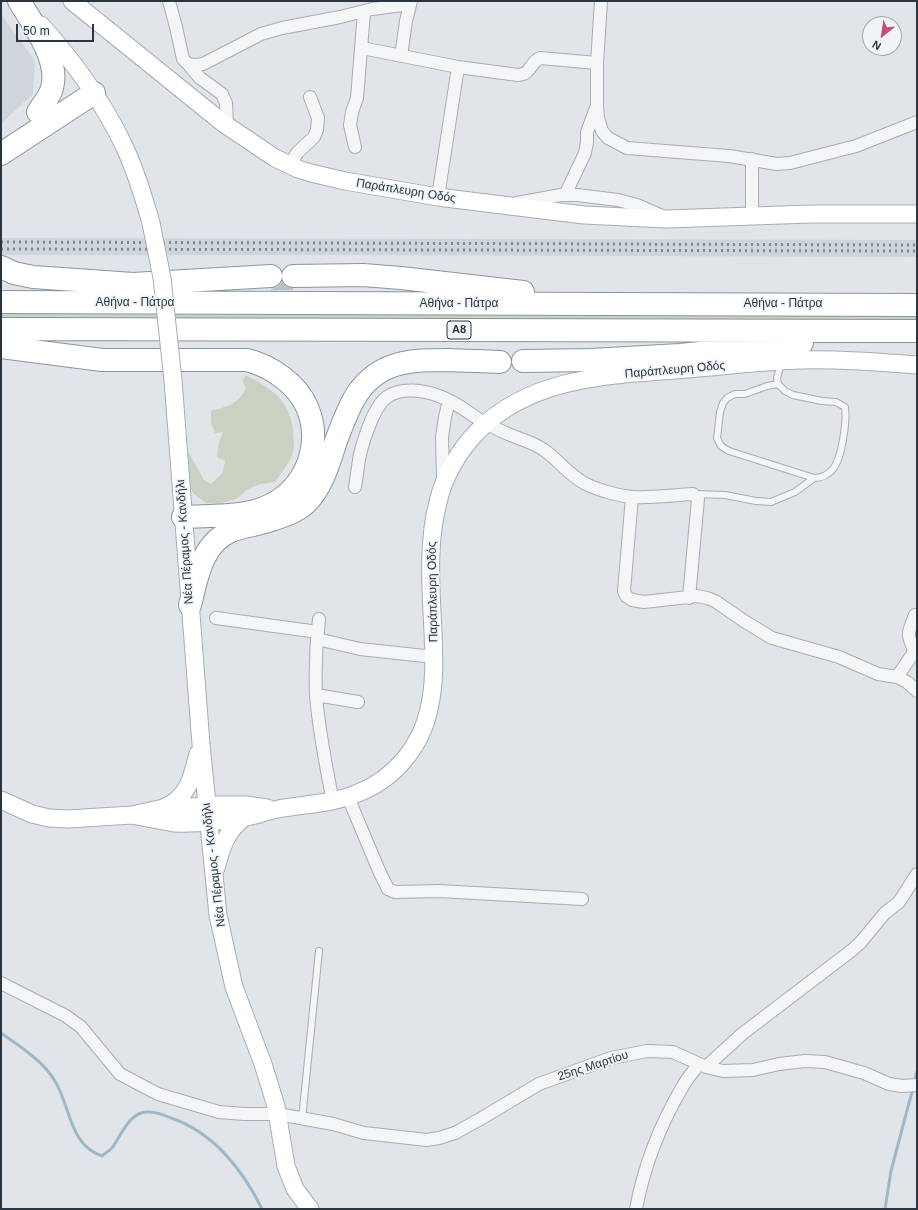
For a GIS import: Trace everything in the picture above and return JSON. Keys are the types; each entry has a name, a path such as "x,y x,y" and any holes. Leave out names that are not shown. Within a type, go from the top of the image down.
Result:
{"highway":[{"path":"19,1 46,50 54,71 52,89 38,112"},
{"path":"1,137 67,91 90,88"},
{"path":"1,154 90,88"},
{"path":"1,267 14,273 33,277 134,284 272,276"},
{"path":"293,276 363,275 401,278 520,291 575,304"},
{"name":"Αθήνα - Πάτρα","path":"1,302 917,305"},
{"name":"Α8","path":"1,329 917,331"},
{"path":"523,362 680,355 917,331"},
{"path":"1,347 102,360 247,360 263,365 286,381 298,394 307,408 313,432 311,457 300,478 286,495 258,510 184,524"},
{"path":"190,605 199,568 204,556 221,536 240,528 255,526 284,516 300,508 307,502 323,477 343,421 352,404 363,386 381,370 396,364 423,360 500,362"},
{"path":"184,524 240,528"}],"street":[{"name":"Νέα Πέραμος - Κανδήλι","path":"19,1 63,52 90,88 115,128 141,189 152,223 162,278 173,380 201,744 218,915 234,988 262,1064 278,1114 283,1156 289,1176 295,1189 310,1209"},
{"name":"Παράπλευρη Οδός","path":"72,1 227,125 259,148 289,165 327,177 438,197 584,214 666,219 811,214 917,214"},
{"path":"169,1 183,59 200,78 222,94 226,103 227,125"},
{"path":"601,1 597,63 598,118 602,131 608,138 627,148"},
{"path":"188,64 202,64 261,34 275,30 370,7 410,3 401,56"},
{"path":"355,147 350,125 352,112 357,98 362,48 370,7"},
{"path":"362,48 458,67 518,76 524,75 528,72 536,60 540,58 597,63"},
{"path":"438,197 458,67"},
{"path":"289,165 298,152 314,137 317,130 318,118 310,97"},
{"path":"586,152 587,132 597,105"},
{"path":"565,195 591,142 596,140 627,148 642,150 752,159 777,164 790,163 856,146 917,122"},
{"path":"752,159 752,216"},
{"path":"502,205 565,195 577,195 637,204 666,219"},
{"name":"Παράπλευρη Οδός","path":"1,800 32,814 49,818 68,819 132,815 159,809 245,817 278,809 340,800 372,787 396,769 414,746 426,721 433,677 434,657 430,575 435,515 438,499 443,485 462,450 486,423 526,397 552,387 580,379 622,374 781,361 819,360 917,365"},
{"path":"355,487 360,454 378,409 386,398 394,393 421,391 440,396 486,423 545,450 560,465 585,484 603,491 632,497 693,494 698,499 689,598"},
{"path":"443,485 442,437 449,401"},
{"path":"632,497 624,591 626,596 632,600 644,602 697,596 715,601 772,638 839,657 878,674 897,677 907,682 917,691"},
{"path":"897,677 914,650 908,640 908,634 914,615"},
{"path":"216,618 317,636 360,649 434,657"},
{"path":"319,619 317,636 316,695 322,746 340,800 388,889 396,892 439,891 582,899"},
{"path":"316,695 358,702"},
{"path":"159,809 174,803 184,793 192,774 201,744"},
{"name":"Παράπλευρη Οδός","path":"132,815 178,823 207,814 230,804 278,809"},
{"path":"213,876 221,849 230,831 245,817"},
{"path":"636,1209 645,1171 662,1126 683,1085 703,1065 742,1034 851,952 885,913 900,902 917,874"},
{"name":"25ης Μαρτίου","path":"1,983 66,1016 81,1028 120,1074 153,1091 183,1102 219,1112 278,1114 333,1124 364,1133 428,1140 439,1138 455,1133 539,1084 611,1058 647,1051 673,1052 703,1065 723,1071 738,1071 805,1061 825,1062 864,1073 889,1084 902,1086 917,1084"}],"lane":[{"path":"778,384 767,386 746,394 735,394 727,398 723,403 720,412 717,438 721,446 729,451 814,478 822,478 834,469 837,460 846,418 845,407 836,402 822,401 793,395 778,384 777,378 781,361"},
{"path":"693,494 725,495 756,501 771,502 795,492 814,478"},
{"path":"302,1119 319,951"}],"shaded area":[{"path":"1,14 35,61 33,94 1,124"},
{"path":"1,238 917,240 917,257 1,255"}],"green space":[{"path":"1,314 917,316 917,321 1,319"},
{"path":"245,375 271,390 278,396 288,411 293,431 294,447 292,456 275,482 260,484 248,489 236,499 218,504 206,503 194,494 186,482 185,452 189,453 204,480 211,484 223,472 225,461 217,457 219,442 223,432 215,433 211,423 211,411 232,404 240,398 246,388 243,382"}],"building":[{"path":"282,282 287,287 293,288 293,290 271,290 278,287"}],"waterway":[{"path":"1,1033 19,1045 49,1072 59,1088 74,1129 79,1138 92,1151 102,1156 111,1149 124,1128 136,1115 149,1112 164,1115 186,1124 200,1133 225,1154 246,1180 262,1209"},
{"path":"914,1083 917,1071"},
{"path":"885,1209 891,1171 913,1088"}],"railway":[{"path":"1,242 917,245"},
{"path":"1,249 917,251"}]}
